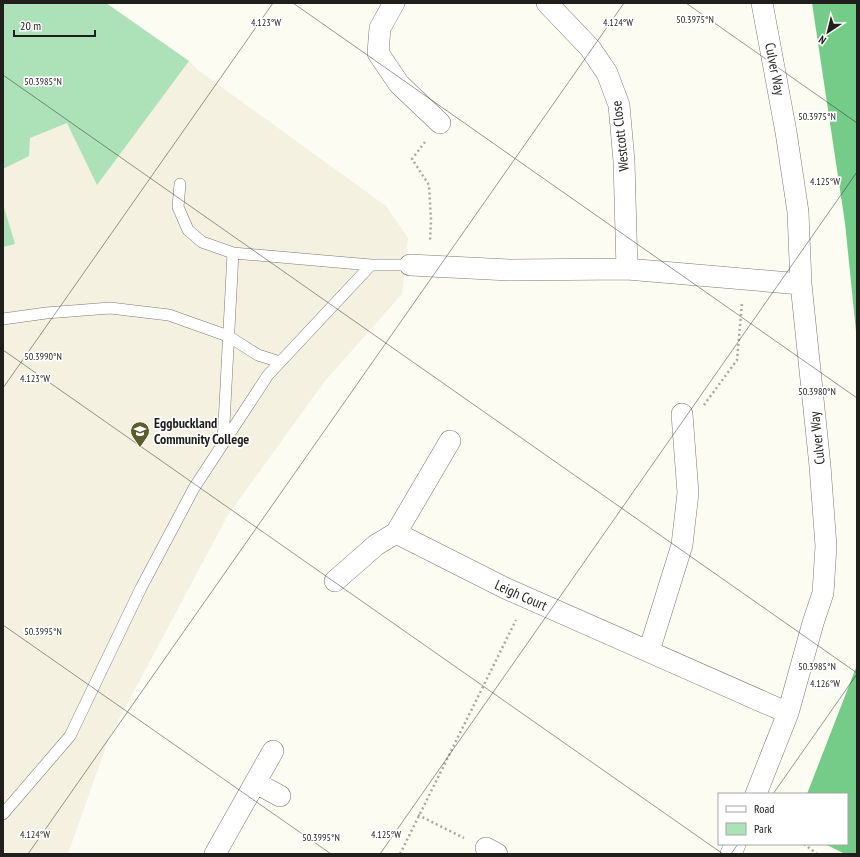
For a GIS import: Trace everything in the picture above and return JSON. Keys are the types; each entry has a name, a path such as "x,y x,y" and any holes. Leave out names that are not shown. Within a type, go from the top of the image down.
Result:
{"street":[{"path":"394,3 380,28 378,53 399,84 440,124"},
{"name":"Westcott Close","path":"547,3 590,48 607,73 619,105 624,162 627,269"},
{"name":"Culver Way","path":"756,793 788,713 823,593 826,546 820,466 801,284 798,212 786,132 762,3"},
{"path":"420,266 509,270 627,269 801,284"},
{"path":"649,651 682,545 688,493 682,414"},
{"path":"335,581 376,545 396,533 450,441"},
{"name":"Leigh Court","path":"396,533 526,598 788,713"},
{"path":"215,854 273,751"},
{"path":"256,783 280,796"}],"lane":[{"path":"180,184 178,207 188,230 202,242 233,253 371,265 420,266"},
{"path":"222,444 233,253"},
{"path":"3,814 70,736 141,588 190,494 268,375 371,265"},
{"path":"3,319 46,312 110,308 169,315 228,336 258,356 280,362"}],"path":[{"path":"420,266 431,220 429,185 412,159 440,124"},
{"path":"682,414 699,411 737,360 744,279"},
{"path":"400,854 526,598"},
{"path":"418,815 492,851"},
{"path":"805,845 817,854"}],"shaded area":[{"name":"Eggbuckland Community College","path":"3,3 106,3 189,61 198,70 386,206 408,238 402,294 325,381 228,515 109,738 68,854 3,854"}],"green space":[{"path":"3,3 106,3 189,61 97,185 67,123 30,138 29,156 3,169"},
{"path":"812,3 857,3 857,341 845,223"},
{"path":"3,204 15,244 3,247"},
{"path":"857,665 857,854 845,854 827,845 848,845 848,793 807,793"}],"place":[{"name":"Eggbuckland Community College","path":"140,448"}]}
